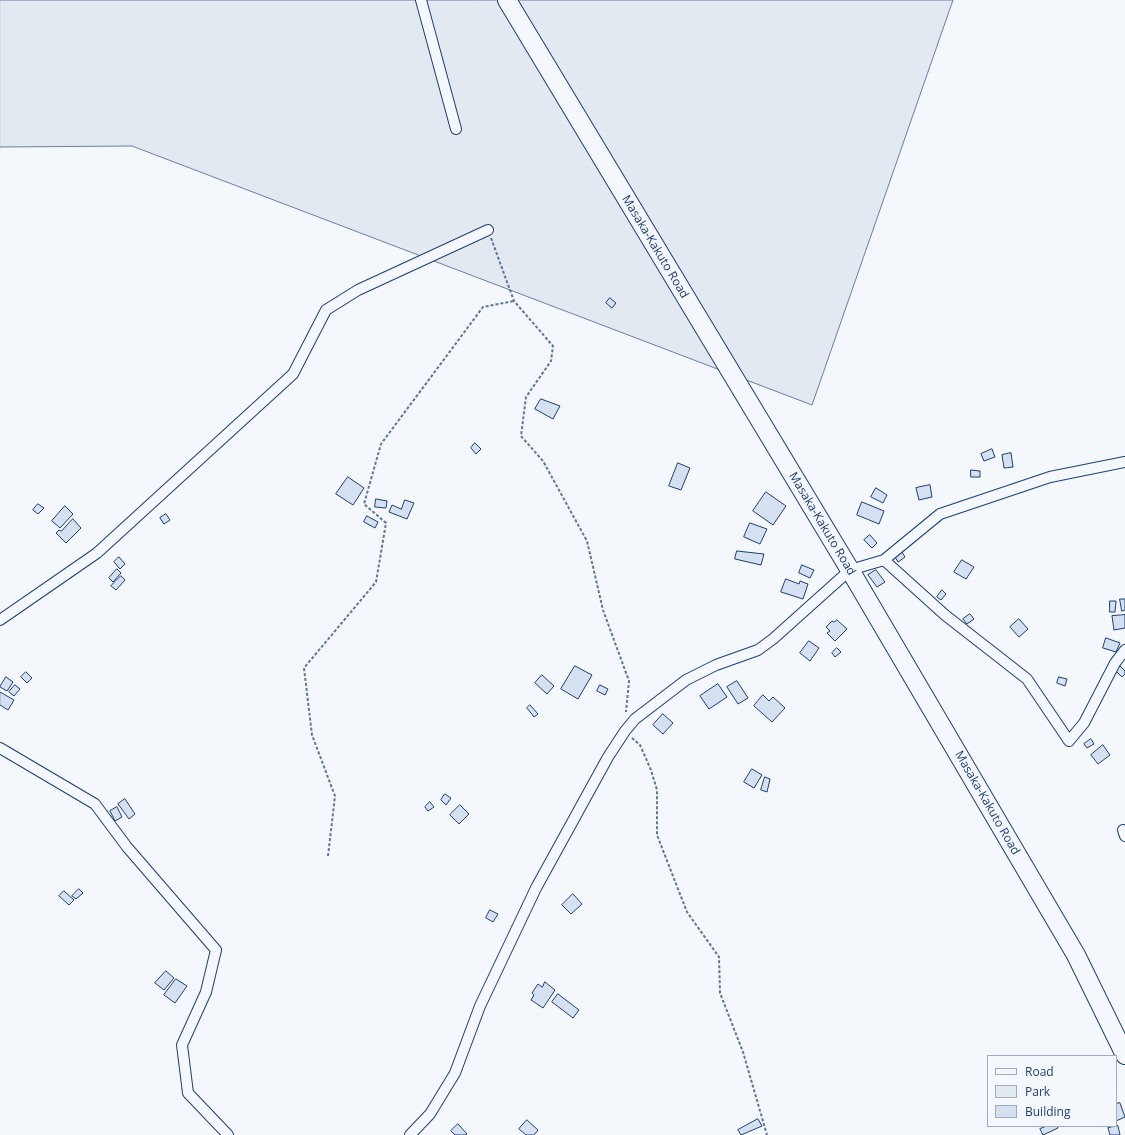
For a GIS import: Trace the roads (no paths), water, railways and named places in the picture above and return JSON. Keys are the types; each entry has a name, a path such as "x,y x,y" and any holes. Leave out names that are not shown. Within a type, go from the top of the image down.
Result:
{"highway":[{"name":"Masaka-Kakuto Road","path":"507,0 850,570 1076,954 1125,1055"}],"street":[{"path":"421,0 456,129"},
{"path":"0,620 97,553 294,374 326,310 358,290 488,230"},
{"path":"410,1135 430,1114 455,1073 480,1006 536,888 593,783 624,731 651,706 686,680 716,665 758,650 773,639 850,570 884,560 940,514 1050,477 1125,462"},
{"path":"884,560 945,615 1027,679 1069,741 1084,723 1115,663 1125,650"},
{"path":"0,748 35,767 95,804 127,847 216,950 206,992 182,1045 188,1093 228,1135"}]}
